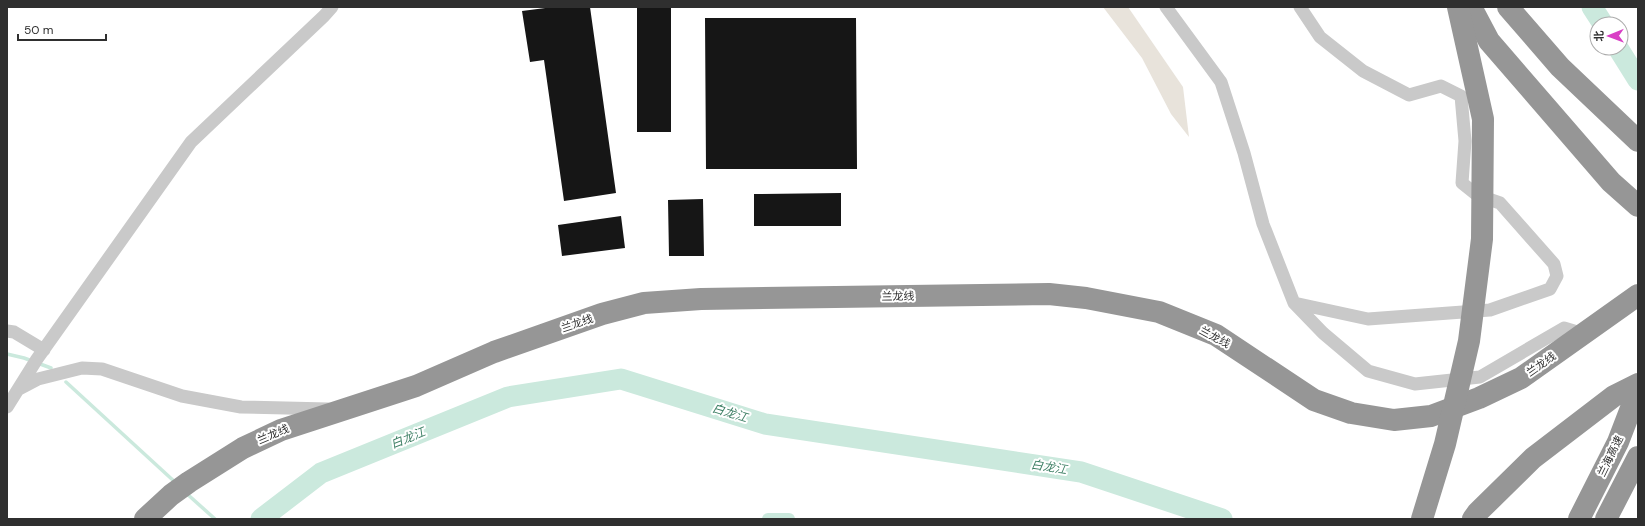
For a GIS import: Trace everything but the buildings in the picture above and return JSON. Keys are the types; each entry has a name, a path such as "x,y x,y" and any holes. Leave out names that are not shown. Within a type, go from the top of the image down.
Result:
{"highway":[{"path":"1422,519 1445,444 1469,341 1482,239 1483,118 1458,7"},
{"path":"1471,7 1489,41 1611,182 1638,206"},
{"path":"1508,7 1560,67 1638,141"},
{"name":"兰龙线","path":"145,519 171,495 189,482 243,448 281,430 416,386 494,352 602,314 644,303 701,299 1049,294 1086,298 1159,312 1216,335 1314,400 1351,413 1394,420 1431,416 1479,398 1521,378 1638,295"},
{"path":"1473,519 1478,512 1533,458 1614,396 1638,384"},
{"name":"兰海高速","path":"1579,519 1618,442 1638,390"},
{"path":"1606,519 1638,457"}],"street":[{"path":"7,408 38,358 191,142 332,7"},
{"path":"1166,7 1221,82 1244,153 1263,224 1294,303 1322,334 1368,371 1415,384 1480,376 1564,328 1584,334"},
{"path":"1294,303 1368,318 1490,310 1550,289 1558,276 1554,264 1500,203 1477,195 1462,183 1465,141 1461,96 1441,86 1409,95 1363,71 1320,37 1300,7"},
{"path":"7,331 14,332 38,358"},
{"path":"18,390 38,379 82,368 102,368 182,396 241,407 342,410"}],"shaded area":[{"path":"1103,7 1128,7 1183,87 1189,137 1171,114 1142,58"}],"waterway":[{"path":"1592,7 1598,16"},
{"path":"1623,56 1638,80"},
{"path":"7,354 24,358 51,368"},
{"name":"白龙江","path":"261,519 321,473 508,397 621,379 765,424 1081,472 1222,519"},
{"path":"66,382 176,483"},
{"path":"186,493 215,519"},
{"path":"768,519 789,519"}]}
